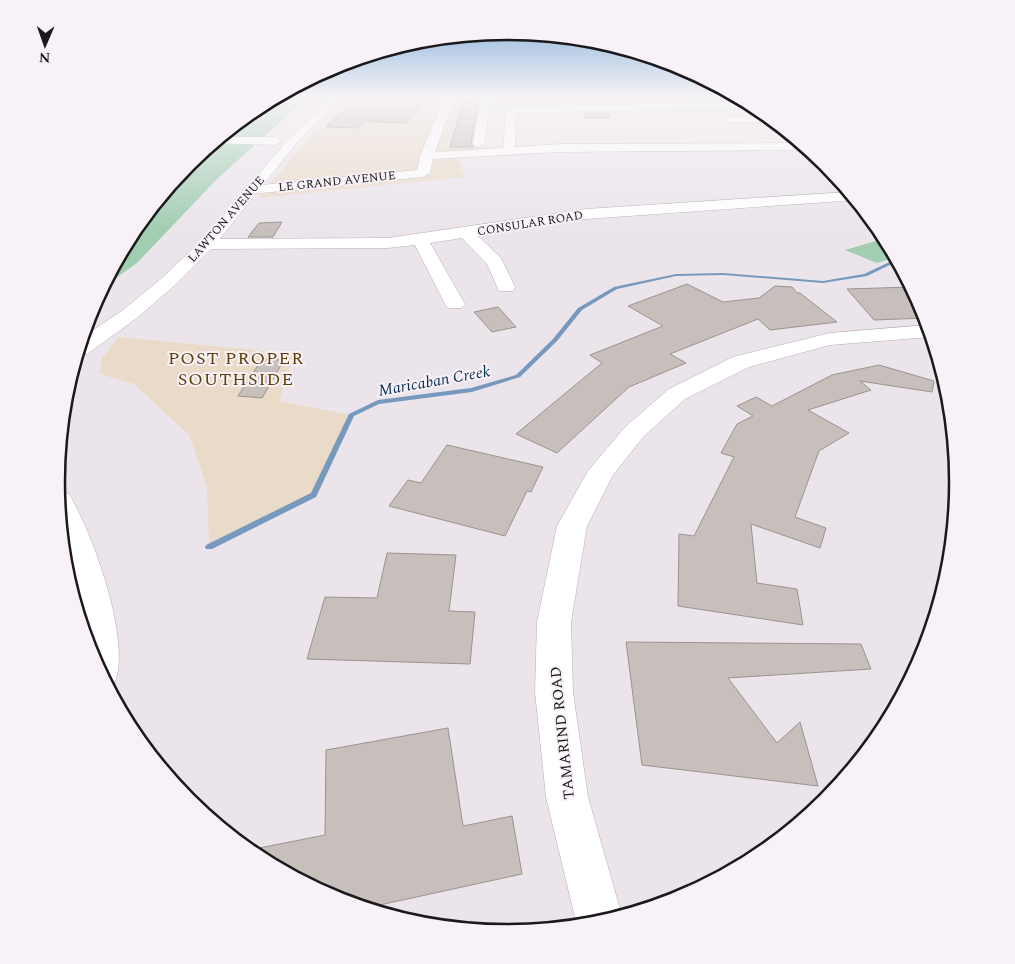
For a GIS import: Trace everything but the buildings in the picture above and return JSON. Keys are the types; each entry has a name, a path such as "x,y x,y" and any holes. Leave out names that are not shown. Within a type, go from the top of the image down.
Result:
{"street":[{"name":"LAWTON AVENUE","path":"261,156 274,141"},
{"name":"LAWTON AVENUE","path":"88,342 138,307 168,282 207,244 293,141"},
{"name":"LE GRAND AVENUE","path":"251,190 422,174 432,141"},
{"path":"509,141 509,150"},
{"path":"559,141 560,148"},
{"path":"426,156 560,148 796,147"},
{"name":"CONSULAR ROAD","path":"207,244 360,244 420,240 595,213 845,197"},
{"path":"466,233 495,262 506,287"},
{"path":"420,240 455,304"},
{"path":"98,315 115,304 150,273"},
{"name":"TAMARIND ROAD","path":"598,915 567,797 554,692 554,622 572,526 601,471 634,432 677,394 741,362 789,348 830,339 923,332"},
{"path":"68,527 83,556 100,636 100,654"}],"shaded area":[{"path":"306,141 483,141 481,151 457,156 465,177 259,198"},
{"path":"119,337 294,354 279,401 351,415 314,495 209,547 207,486 189,435 134,384 100,374 102,358"}],"green space":[{"path":"226,141 259,141 217,179 137,263 116,278 140,236 195,169"},
{"path":"878,240 889,259 877,263 845,250"}],"waterway":[{"name":"Maricaban Creek","path":"209,547 314,495 351,415 378,402 472,390 518,376 555,340 580,309 616,288 676,275 723,274 823,282 865,275 891,263"}],"district":[{"name":"POST PROPER SOUTHSIDE","path":"236,368"}]}
